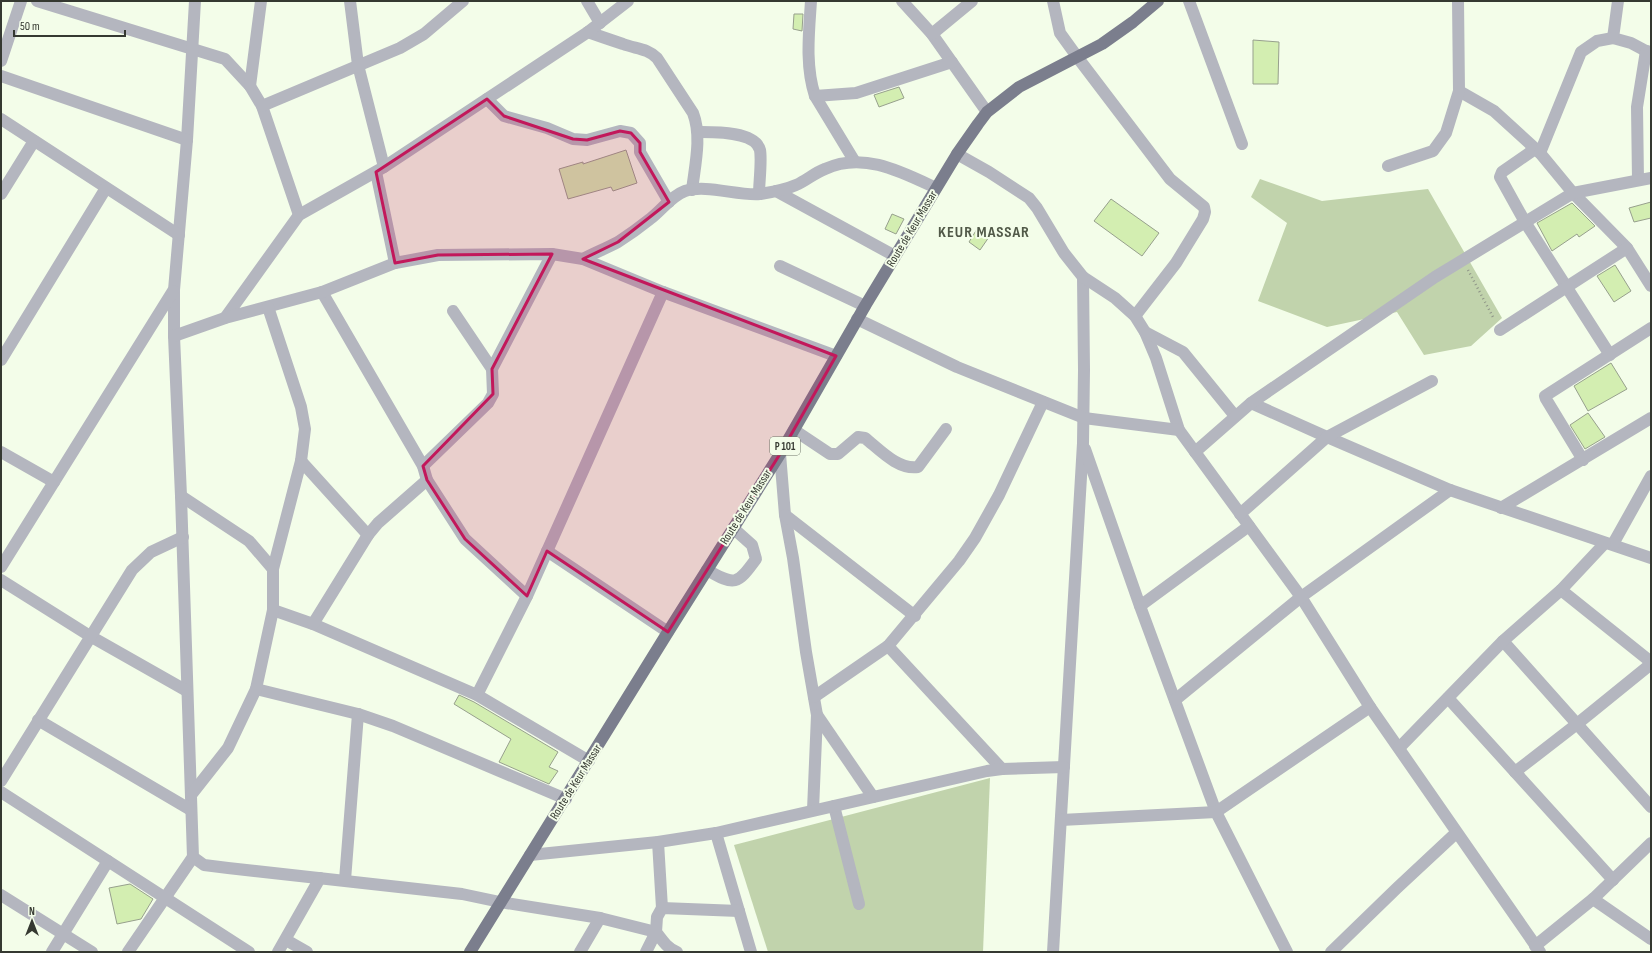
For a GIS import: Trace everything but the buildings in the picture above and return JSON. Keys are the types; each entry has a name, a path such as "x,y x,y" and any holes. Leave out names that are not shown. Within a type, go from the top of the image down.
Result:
{"main road":[{"name":"Route de Keur Massar","path":"470,952 706,570 780,454 857,319 936,188 957,154 987,112 1019,87 1078,58 1102,44 1127,27 1158,1"}],"street":[{"path":"1,61 21,1"},
{"path":"37,1 225,59 250,86 262,106 299,215"},
{"path":"128,952 164,897 193,857 182,496 174,336 174,290 187,140 195,1"},
{"path":"250,86 261,1"},
{"path":"350,1 358,65 380,170 395,263"},
{"path":"262,106 416,40 463,1"},
{"path":"587,1 600,23"},
{"path":"225,318 299,215 380,170 588,32 628,1"},
{"path":"811,1 809,70 815,96 855,162"},
{"path":"932,34 972,1"},
{"path":"1053,1 1060,33 1078,58 1170,179 1204,207 1204,219 1176,263 1135,316"},
{"path":"1189,1 1242,144"},
{"path":"1388,166 1433,150 1446,133 1459,91 1458,1"},
{"path":"1613,38 1618,1"},
{"path":"904,2 932,34 987,112"},
{"path":"588,32 625,45 642,48 652,52 658,58 693,113 697,122 698,132 692,190"},
{"path":"1610,355 1525,222 1500,177 1502,172 1538,151 1581,52 1597,41 1613,38 1631,43 1649,52 1637,107 1638,180"},
{"path":"815,96 856,93 952,62"},
{"path":"1,76 187,140"},
{"path":"1459,91 1494,111 1538,151 1573,193 1627,248 1651,286"},
{"path":"487,99 504,116 547,128 574,139 587,140 620,131 631,133 640,143 640,152 669,202"},
{"path":"1,120 179,235"},
{"path":"698,132 732,134 747,137 756,142 760,151 759,194"},
{"path":"1,194 34,141"},
{"path":"957,154 989,172 1029,198 1037,208 1064,253 1083,276 1115,298 1135,316 1145,332 1156,358 1179,430 1301,597 1370,706 1537,949 1593,899 1651,843"},
{"path":"582,259 618,242 651,218 676,195 686,190 700,189 759,194 796,185 824,169 838,164 855,162 871,162 908,175 936,188"},
{"path":"1195,452 1251,403 1428,282 1573,193 1651,178"},
{"path":"1,360 5,345 106,188"},
{"path":"776,191 896,256"},
{"path":"1500,330 1627,248"},
{"path":"423,466 488,403 493,394 492,369 552,254"},
{"path":"174,336 225,318 322,292 395,263 438,256 552,254 582,259 663,292 836,356"},
{"path":"780,266 865,306"},
{"path":"1053,952 1083,443 1083,276"},
{"path":"1,567 174,290"},
{"path":"322,292 423,466 427,480 465,539 527,596"},
{"path":"477,695 527,596 663,292"},
{"path":"191,795 228,748 256,689 273,610 273,569 301,461 305,429 301,407 268,307"},
{"path":"453,311 492,369"},
{"path":"857,319 957,367 1084,418 1179,430"},
{"path":"1583,460 1546,399 1546,396 1651,328"},
{"path":"1145,332 1182,352 1235,416"},
{"path":"1240,514 1327,438 1432,382"},
{"path":"814,697 888,646 959,560 974,538 998,495 1043,402"},
{"path":"1251,403 1327,438 1450,490 1651,558"},
{"path":"1502,508 1651,418"},
{"path":"794,430 830,454 838,454 858,437 865,438 900,465 910,468 918,467 946,429"},
{"path":"1083,443 1140,606 1216,812 1287,952"},
{"path":"1,452 54,482"},
{"path":"780,454 785,516 793,558 806,652 817,715 813,810"},
{"path":"301,461 368,535"},
{"path":"1399,748 1503,641 1561,590 1609,544 1651,476"},
{"path":"313,624 368,535 378,523 427,480"},
{"path":"1175,700 1301,597 1450,490"},
{"path":"182,496 249,541 273,569"},
{"path":"785,516 914,616"},
{"path":"1140,606 1249,526"},
{"path":"706,570 725,580 735,580 743,577 756,559 752,545 733,528"},
{"path":"1,781 132,570 151,552 183,537"},
{"path":"547,551 668,632"},
{"path":"1,580 90,636 187,691"},
{"path":"1514,772 1577,724 1651,663 1561,590"},
{"path":"273,610 313,624 477,695 589,761"},
{"path":"1503,641 1651,807"},
{"path":"888,646 1002,769"},
{"path":"256,689 358,714 455,751 566,798"},
{"path":"1448,698 1613,880"},
{"path":"1061,820 1216,812 1370,706"},
{"path":"345,880 358,714"},
{"path":"817,715 873,797"},
{"path":"38,720 191,810"},
{"path":"530,855 658,842 716,833 813,810 1002,769 1064,767"},
{"path":"1,792 249,952"},
{"path":"834,806 859,904"},
{"path":"716,833 751,952"},
{"path":"1332,952 1386,898 1456,833"},
{"path":"646,952 656,932 658,917 662,908 658,842"},
{"path":"193,857 204,865 462,894 500,902 600,918 656,932 671,950 676,952"},
{"path":"52,952 108,861"},
{"path":"278,952 320,878"},
{"path":"1,895 92,952"},
{"path":"1593,899 1651,939"},
{"path":"662,908 739,910"},
{"path":"580,952 600,918"},
{"path":"286,940 307,952"}],"path":[{"path":"1462,260 1500,330"}],"highlighted area":[{"path":"487,99 504,116 573,139 587,140 620,131 631,133 640,143 640,152 669,202 618,242 583,259 836,356 780,454 668,632 547,551 527,596 465,539 427,480 423,466 493,394 492,369 552,254 438,255 395,263 376,172"}],"green space":[{"path":"1260,179 1322,201 1428,189 1502,318 1471,346 1424,355 1397,312 1327,327 1258,301 1287,223 1251,197"},
{"path":"990,778 983,952 768,952 734,845"}],"district":[{"name":"KEUR MASSAR","path":"984,232"}]}
